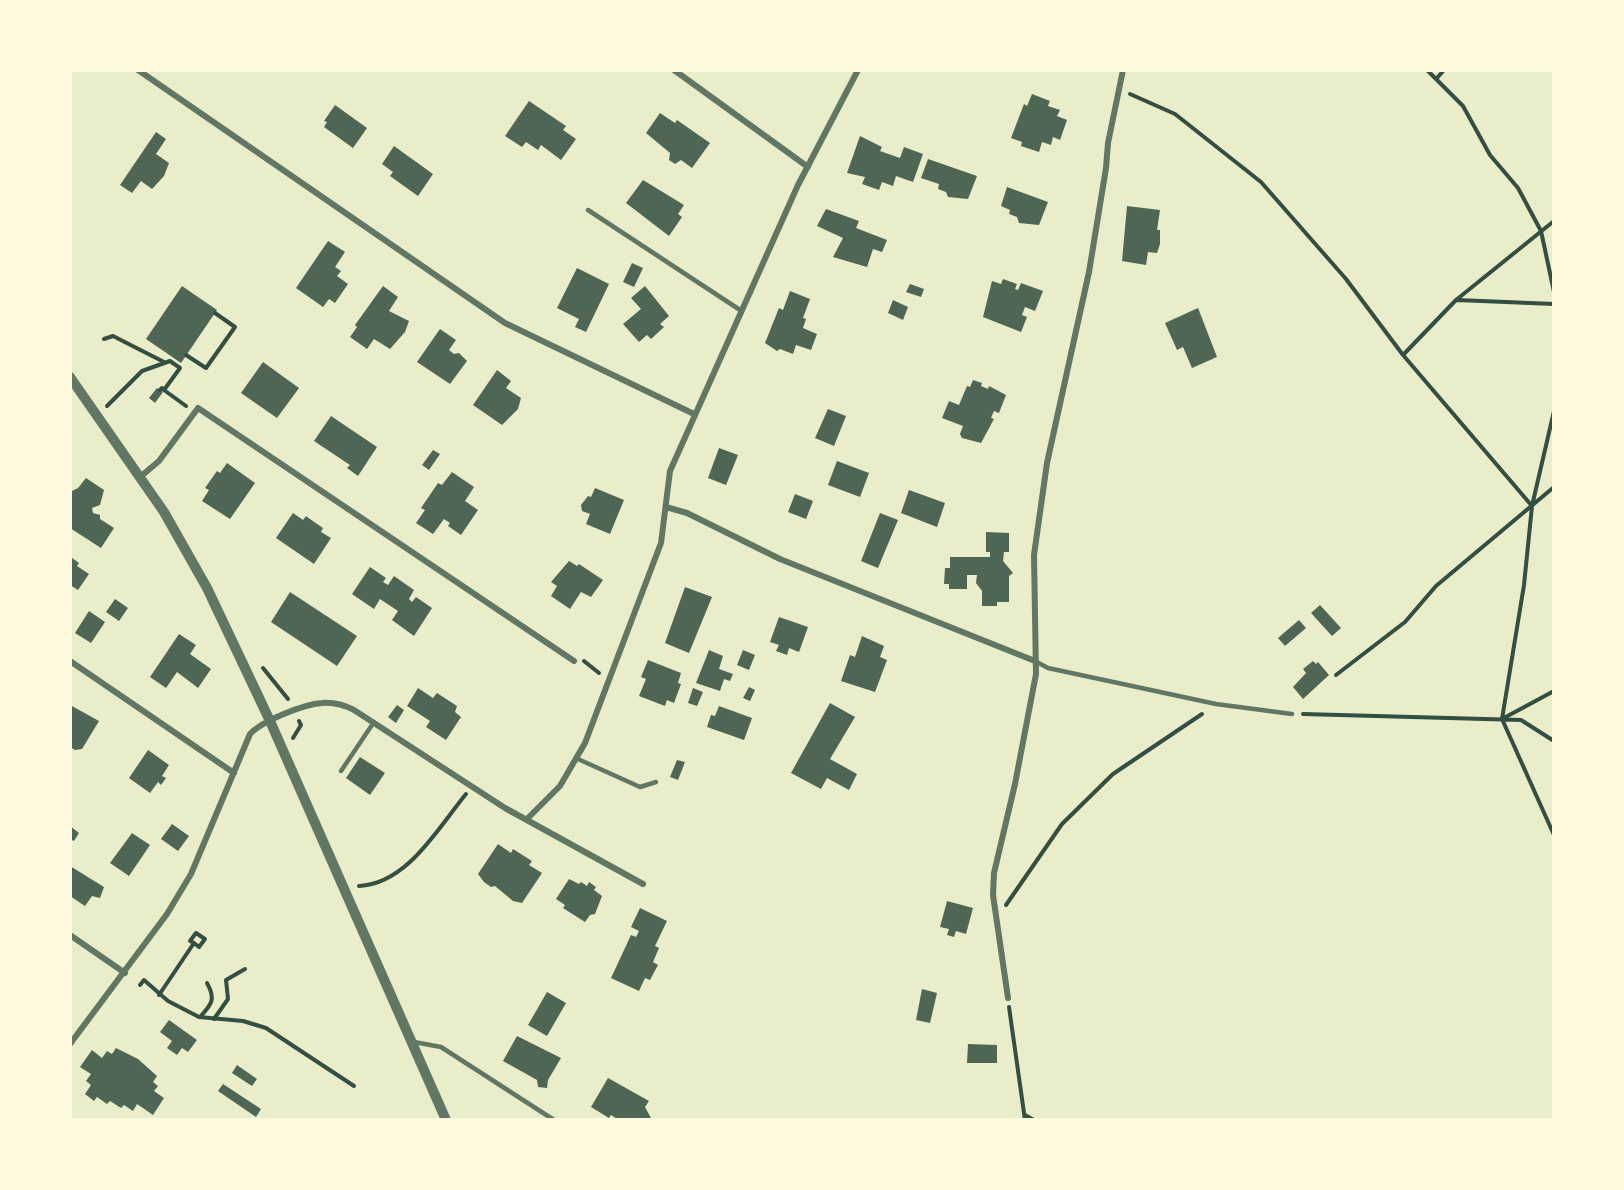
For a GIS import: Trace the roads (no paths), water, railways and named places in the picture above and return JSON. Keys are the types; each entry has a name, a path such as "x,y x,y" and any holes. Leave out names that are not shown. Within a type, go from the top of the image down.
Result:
{"street":[{"path":"138,70 505,323 694,414"},
{"path":"674,70 808,167"},
{"path":"527,819 560,786 578,759 661,543 670,471 740,310 808,167 858,70"},
{"path":"1008,998 996,921 994,873 1024,741 1036,674 1034,555 1042,493 1089,272 1108,143 1123,70"},
{"path":"73,384 140,477 198,569 270,721 446,1119"},
{"path":"140,477 159,461 198,408 574,661"},
{"path":"666,507 687,513 780,559 1035,661"},
{"path":"70,661 234,773"},
{"path":"70,1044 125,973 191,874 250,734 258,726 324,703 346,706 471,787 643,884"},
{"path":"70,935 125,973"}],"lane":[{"path":"588,210 740,310"},
{"path":"1035,661 1048,668 1216,704 1292,714"},
{"path":"341,771 374,722"},
{"path":"578,759 640,788 656,782"},
{"path":"411,1042 441,1047 554,1119"}]}
